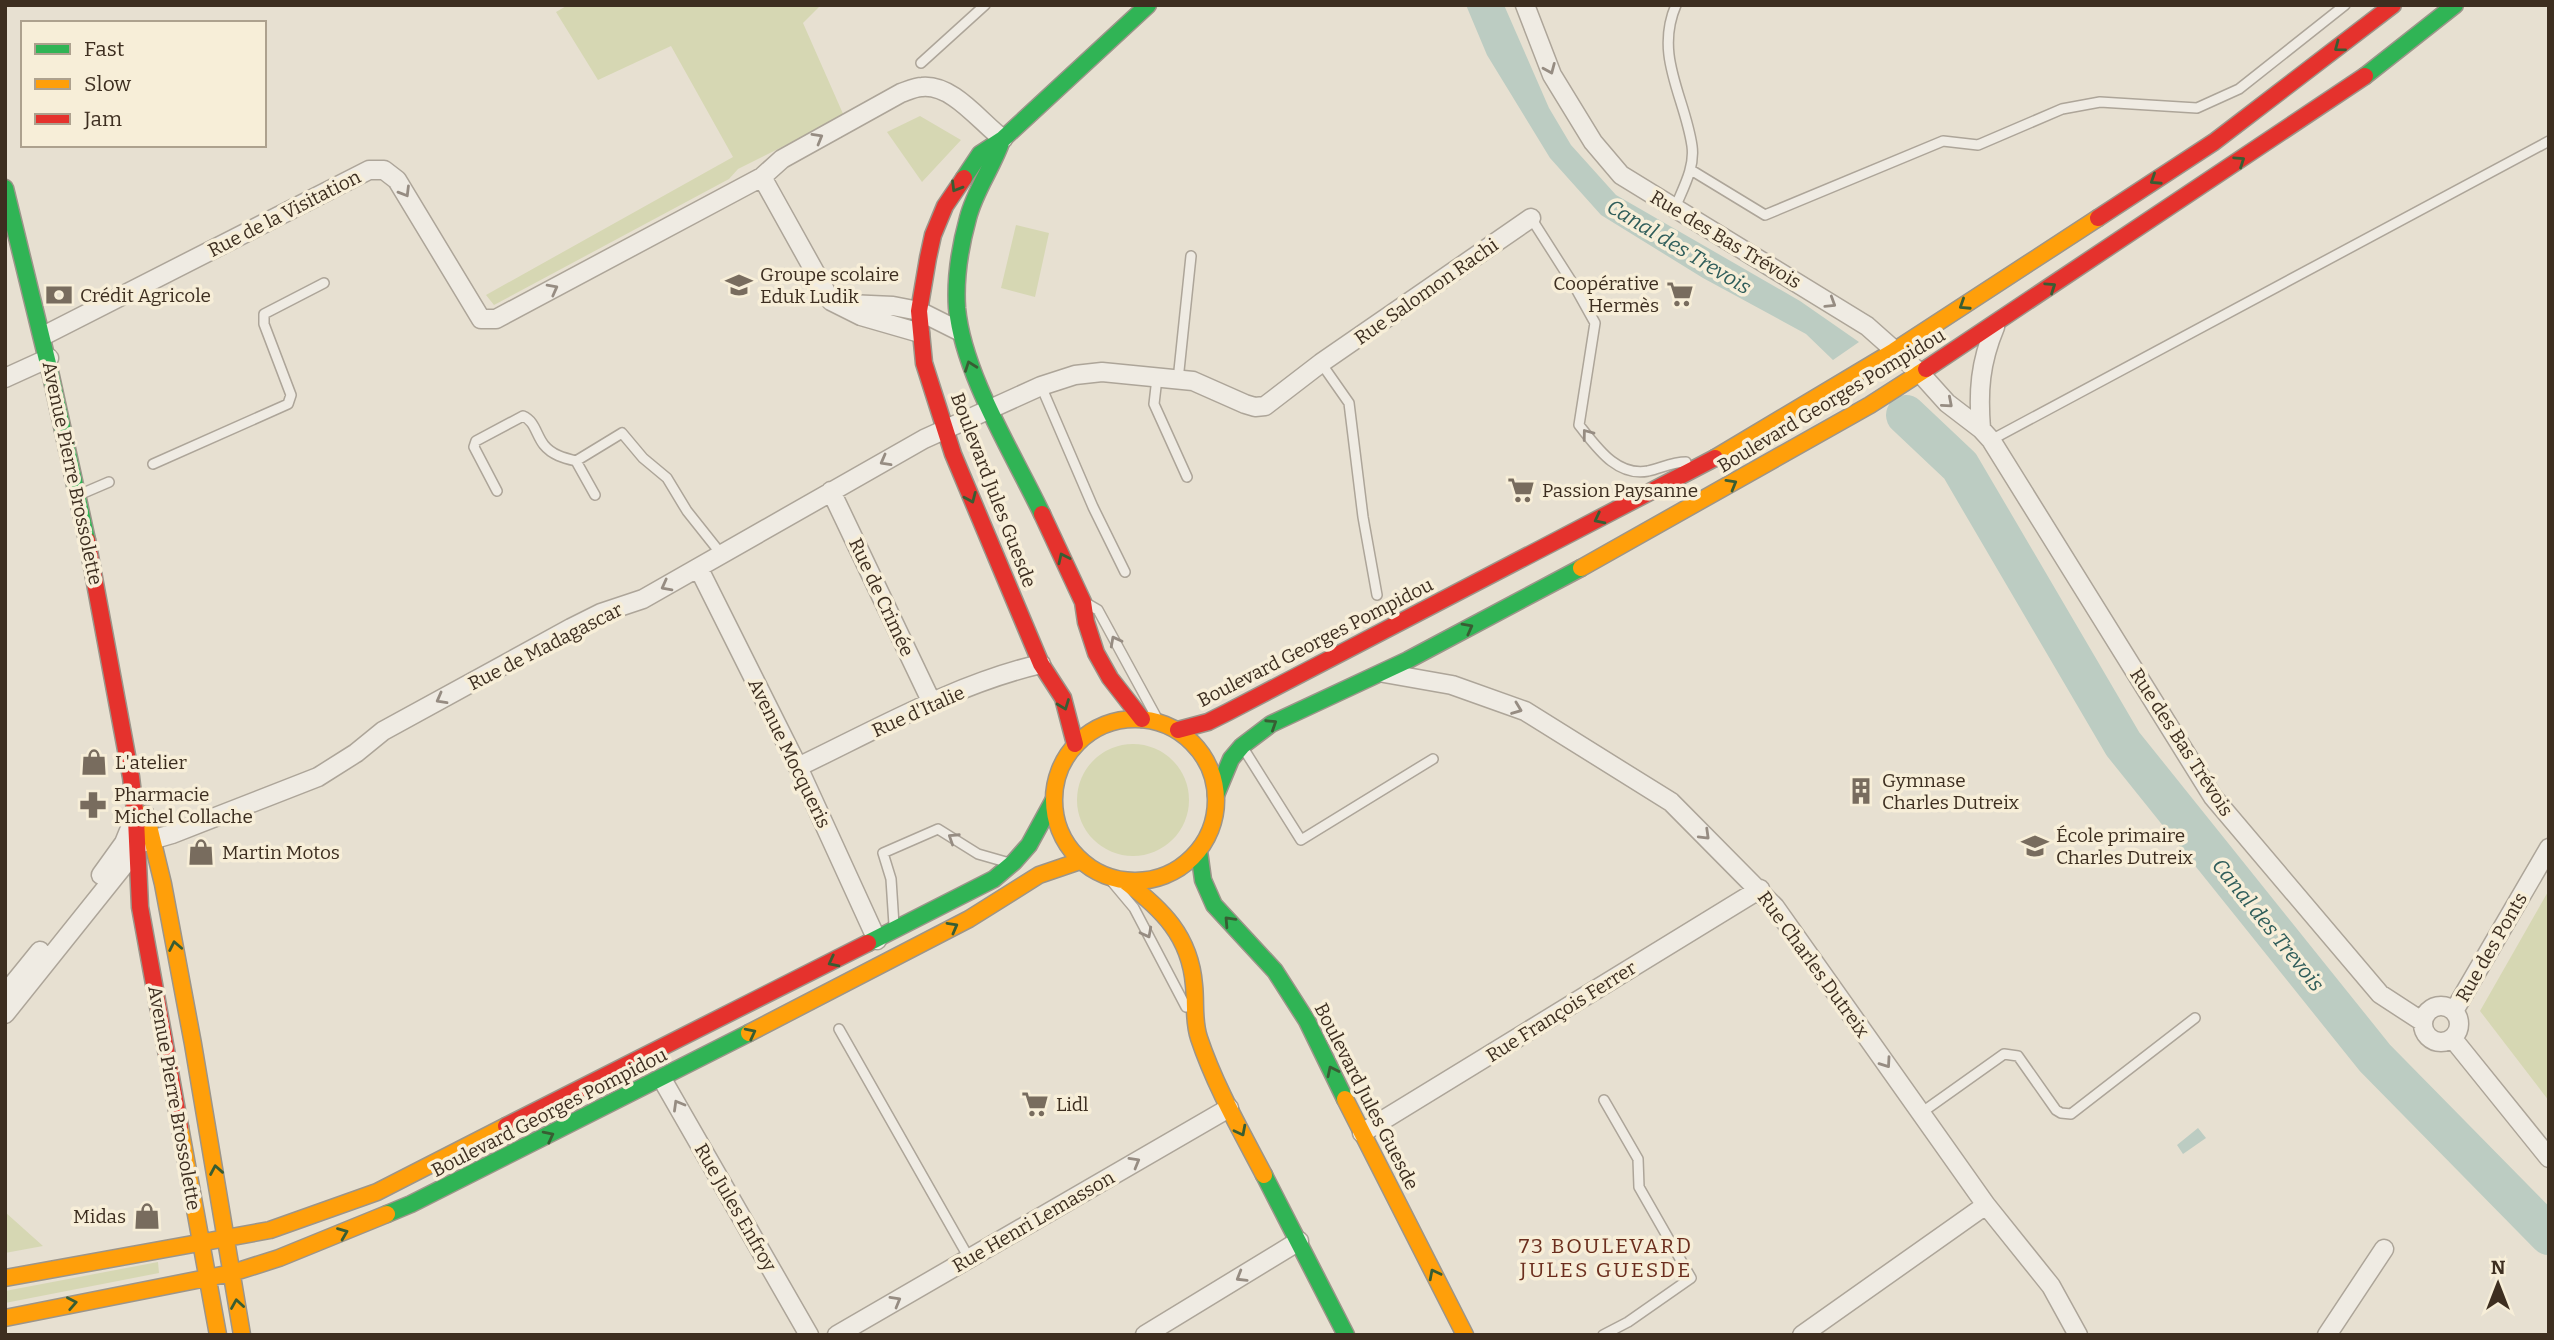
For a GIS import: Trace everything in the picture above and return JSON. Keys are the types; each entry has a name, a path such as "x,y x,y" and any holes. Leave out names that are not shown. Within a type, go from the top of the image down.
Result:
{"main road":[{"name":"Boulevard Jules Guesde","path":"1075,744 1063,698 1041,664 953,454 924,363 919,311 933,235 945,206 980,154 1003,139 1148,5"},
{"name":"Boulevard Georges Pompidou","path":"1178,730 1208,722 1228,712 1712,460 1894,351 2214,142 2393,5"},
{"name":"Boulevard Georges Pompidou","path":"1216,795 1231,759 1242,746 1271,724 1381,673 1624,545 1870,405 1996,324 2361,79 2455,5"},
{"name":"Boulevard Jules Guesde","path":"1003,139 998,155 978,189 965,229 957,274 959,331 969,365 989,410 1005,437 1083,602 1085,619 1101,666 1142,719"},
{"name":"Avenue Pierre Brossolette","path":"5,188 80,494 127,761 142,817"},
{"name":"Boulevard Georges Pompidou","path":"1142,719 1178,730 1205,758 1213,776 1216,812 1211,829 1199,851 1184,865 1166,875 1146,881 1125,881 1108,877 1080,861 1066,844 1056,824 1053,802 1055,782 1062,762 1075,744 1094,729 1117,720 1142,719"},
{"name":"Boulevard Georges Pompidou","path":"5,1278 270,1230 377,1192 994,879 1015,863 1034,841 1053,802"},
{"name":"Boulevard Jules Guesde","path":"1199,851 1203,880 1214,905 1275,971 1307,1021 1465,1335"},
{"name":"Avenue Pierre Brossolette","path":"134,853 163,881 242,1335"},
{"name":"Avenue Pierre Brossolette","path":"134,853 140,906 218,1335"},
{"name":"Boulevard Georges Pompidou","path":"5,1318 232,1273 279,1258 411,1204 884,965 969,919 1039,875 1080,861"},
{"path":"1125,881 1162,909 1184,938 1194,984 1195,1023 1229,1108 1346,1335"}],"street":[{"name":"Rue des Bas Trévois","path":"1525,5 1552,75 1593,142 1621,175 1867,326 1986,435 2213,797 2380,994 2423,1022"},
{"name":"Rue de la Visitation","path":"43,336 369,170 384,170 397,180 481,319 496,319 762,177 782,159 901,93 922,87 940,89 1003,139"},
{"path":"762,177 831,301 861,316 920,332"},
{"name":"Rue Salomon Rachi","path":"945,430 1041,386 1075,375 1102,372 1193,382 1255,407 1265,406 1321,363 1531,218"},
{"path":"831,301 919,311 959,331"},
{"name":"Rue des Bas Trévois","path":"1986,435 1979,401 1982,362 1996,324"},
{"path":"5,378 48,358"},
{"name":"Rue de Madagascar","path":"134,853 318,777 394,725 601,613 643,599 831,491 945,430"},
{"name":"Rue de Crimée","path":"831,491 932,703"},
{"name":"Avenue Mocqueris","path":"699,569 798,767 877,940"},
{"name":"Rue d'Italie","path":"798,767 932,703 1012,671 1041,664"},
{"name":"Rue Charles Dutreix","path":"1381,673 1452,685 1525,711 1671,802 1775,907 1986,1205 2051,1286 2078,1335"},
{"path":"142,817 128,835 134,853 163,881"},
{"path":"5,1014 134,853 142,817"},
{"name":"Rue des Ponts","path":"2454,1011 2549,848"},
{"path":"5,993 134,853"},
{"name":"Rue François Ferrer","path":"1362,1133 1760,889"},
{"path":"2437,1006 2449,1007 2454,1011 2460,1022 2453,1039 2447,1042 2435,1041 2425,1033 2423,1022 2428,1012 2437,1006"},
{"path":"2453,1039 2549,1158"},
{"name":"Rue Jules Enfroy","path":"662,1079 809,1335"},
{"name":"Rue Henri Lemasson","path":"837,1335 1229,1108"},
{"path":"1802,1335 1986,1205"},
{"path":"1145,1335 1299,1241"},
{"path":"2327,1335 2384,1249"}],"lane":[{"path":"921,63 985,5"},
{"path":"1675,208 1691,170 1692,147 1668,56 1669,22 1676,5"},
{"path":"1691,170 1765,215 1943,141 1978,145 2062,109 2100,102 2197,108 2239,89 2345,5"},
{"path":"1986,435 2549,141"},
{"path":"1531,218 1595,323 1579,425 1606,459 1622,468 1645,472 1679,462 1712,460"},
{"path":"1178,380 1191,257"},
{"path":"153,464 288,404 291,395 264,324 264,314 324,283"},
{"path":"1321,363 1349,403 1363,517 1377,595"},
{"path":"1157,378 1154,404 1187,477"},
{"path":"1041,386 1093,507 1125,572"},
{"path":"497,491 474,447 476,440 523,416 530,419 545,446 558,456 576,461 595,495"},
{"path":"576,461 622,433 643,458 667,478 687,510 722,555"},
{"path":"80,494 109,482"},
{"name":"Boulevard Jules Guesde","path":"1083,602 1098,610 1159,722"},
{"path":"1242,746 1301,840 1433,759"},
{"path":"895,931 891,879 883,853 939,829 978,854 1015,863"},
{"path":"1108,877 1134,908 1195,1023"},
{"path":"1921,1113 2004,1054 2012,1054 2018,1056 2056,1110 2071,1114 2195,1018"},
{"path":"839,1029 969,1258"},
{"path":"1603,1335 1628,1322 1691,1278 1639,1186 1638,1159 1604,1100"}],"green space":[{"path":"568,5 821,5 803,23 844,116 738,169 729,179 494,305 486,295 733,157 671,46 598,80 556,12"},
{"path":"920,116 961,140 922,182 887,132"},
{"path":"1016,225 1049,233 1035,297 1001,288"},
{"path":"1133,744 1154,749 1172,761 1184,779 1189,800 1184,821 1172,839 1154,851 1133,856 1112,851 1094,839 1082,821 1077,800 1082,779 1094,761 1112,749"},
{"path":"2549,890 2549,1101 2480,1011"},
{"path":"5,1212 43,1246 5,1253"},
{"path":"158,1262 159,1273 5,1303 5,1291"}],"water":[{"path":"1466,5 1504,5 1549,108 1571,145 1616,195 1800,301 1859,342 1833,360 1806,334 1703,278 1601,215 1550,158 1487,55"},
{"path":"2198,1128 2206,1138 2183,1154 2177,1145"}],"waterway":[{"name":"Canal des Trevois","path":"1906,415 1960,466 2123,744 2375,1058 2549,1235"}],"traffic: fast":[{"path":"964,178 980,154 1003,139 1148,5"},
{"path":"2365,76 2455,5"},
{"path":"1002,140 968,218 959,263 957,308 961,333 979,386 1042,514"},
{"path":"5,188 51,376 87,540"},
{"path":"1216,795 1231,759 1242,746 1271,724 1408,660 1581,568"},
{"path":"868,943 994,879 1029,845 1053,801"},
{"path":"1199,851 1203,880 1214,905 1275,971 1307,1021 1345,1099"},
{"path":"387,1214 749,1033"},
{"path":"1264,1175 1346,1335"}],"traffic: slow":[{"path":"1715,458 1894,351 2098,218"},
{"path":"1581,568 1870,405 1926,369"},
{"path":"1135,719 1166,725 1180,732 1192,743 1203,755 1210,769 1216,800 1210,831 1203,845 1192,857 1180,868 1166,875 1135,881 1104,875 1090,868 1078,857 1067,845 1060,831 1054,800 1060,769 1067,755 1078,743 1090,732 1104,725 1135,719"},
{"path":"146,814 163,884 193,1044 242,1335"},
{"path":"749,1033 969,919 1039,875 1080,861"},
{"path":"1125,881 1162,913 1187,952 1195,992 1196,1025 1205,1056 1264,1175"},
{"path":"1345,1099 1465,1335"},
{"path":"5,1278 270,1230 377,1192 506,1126"},
{"path":"180,1127 218,1335"},
{"path":"5,1318 232,1273 279,1258 387,1214"}],"traffic: jam":[{"path":"2098,218 2214,142 2393,5"},
{"path":"1926,369 2365,76"},
{"path":"964,178 945,206 933,235 928,258 919,311 924,363 953,454 1041,664 1063,698 1075,744"},
{"path":"1178,730 1208,722 1228,712 1715,458"},
{"path":"1042,514 1083,602 1096,653 1110,678 1142,719"},
{"path":"87,540 131,777 140,907 180,1127"},
{"path":"506,1126 868,943"}],"place":[{"name":"Groupe scolaire Eduk Ludik","path":"739,285"},
{"name":"Coopérative Hermès","path":"1680,294"},
{"name":"Crédit Agricole","path":"59,295"},
{"name":"Passion Paysanne","path":"1521,490"},
{"name":"L'atelier","path":"94,762"},
{"name":"Gymnase Charles Dutreix","path":"1861,791"},
{"name":"Pharmacie Michel Collache","path":"93,805"},
{"name":"École primaire Charles Dutreix","path":"2035,846"},
{"name":"Martin Motos","path":"201,852"},
{"name":"Lidl","path":"1035,1104"},
{"name":"Midas","path":"147,1216"}],"district":[{"name":"73 BOULEVARD JULES GUESDE","path":"1606,1258"}]}
